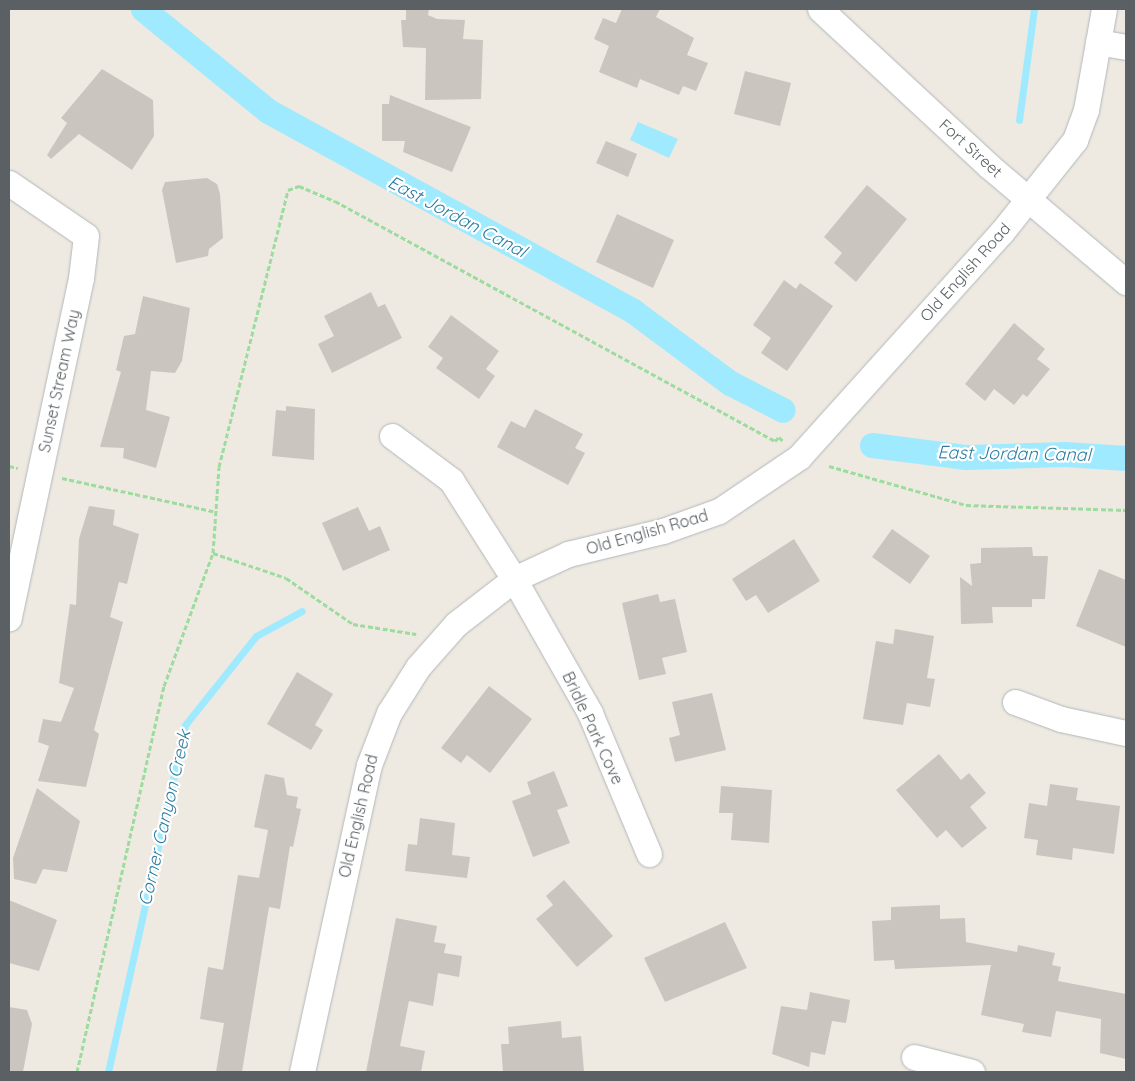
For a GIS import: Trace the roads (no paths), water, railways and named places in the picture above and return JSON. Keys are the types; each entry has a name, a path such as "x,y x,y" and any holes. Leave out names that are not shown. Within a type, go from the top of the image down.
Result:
{"street":[{"name":"Fort Street","path":"820,9 1029,200 1126,282"},
{"name":"Old English Road","path":"302,1072 369,765 394,705 436,645 479,604 514,579 568,554 692,523 773,479 817,439 1029,200 1082,126 1104,9"},
{"path":"1098,42 1126,47"},
{"name":"Sunset Stream Way","path":"9,183 86,236 81,278 9,618"},
{"name":"Bridle Park Cove","path":"392,436 451,480 514,579 586,704 649,854"},
{"path":"1015,702 1061,719 1126,733"},
{"path":"914,1057 972,1072"}],"water":[{"path":"638,122 678,139 669,158 630,140"}],"waterway":[{"name":"East Jordan Canal","path":"143,9 268,111 633,311 730,383 783,410"},
{"name":"Corner Canyon Creek","path":"1019,120 1034,9"},
{"name":"East Jordan Canal","path":"872,445 966,457 1065,454 1126,458"},
{"name":"Corner Canyon Creek","path":"108,1072 185,725 256,636 302,611"}]}
